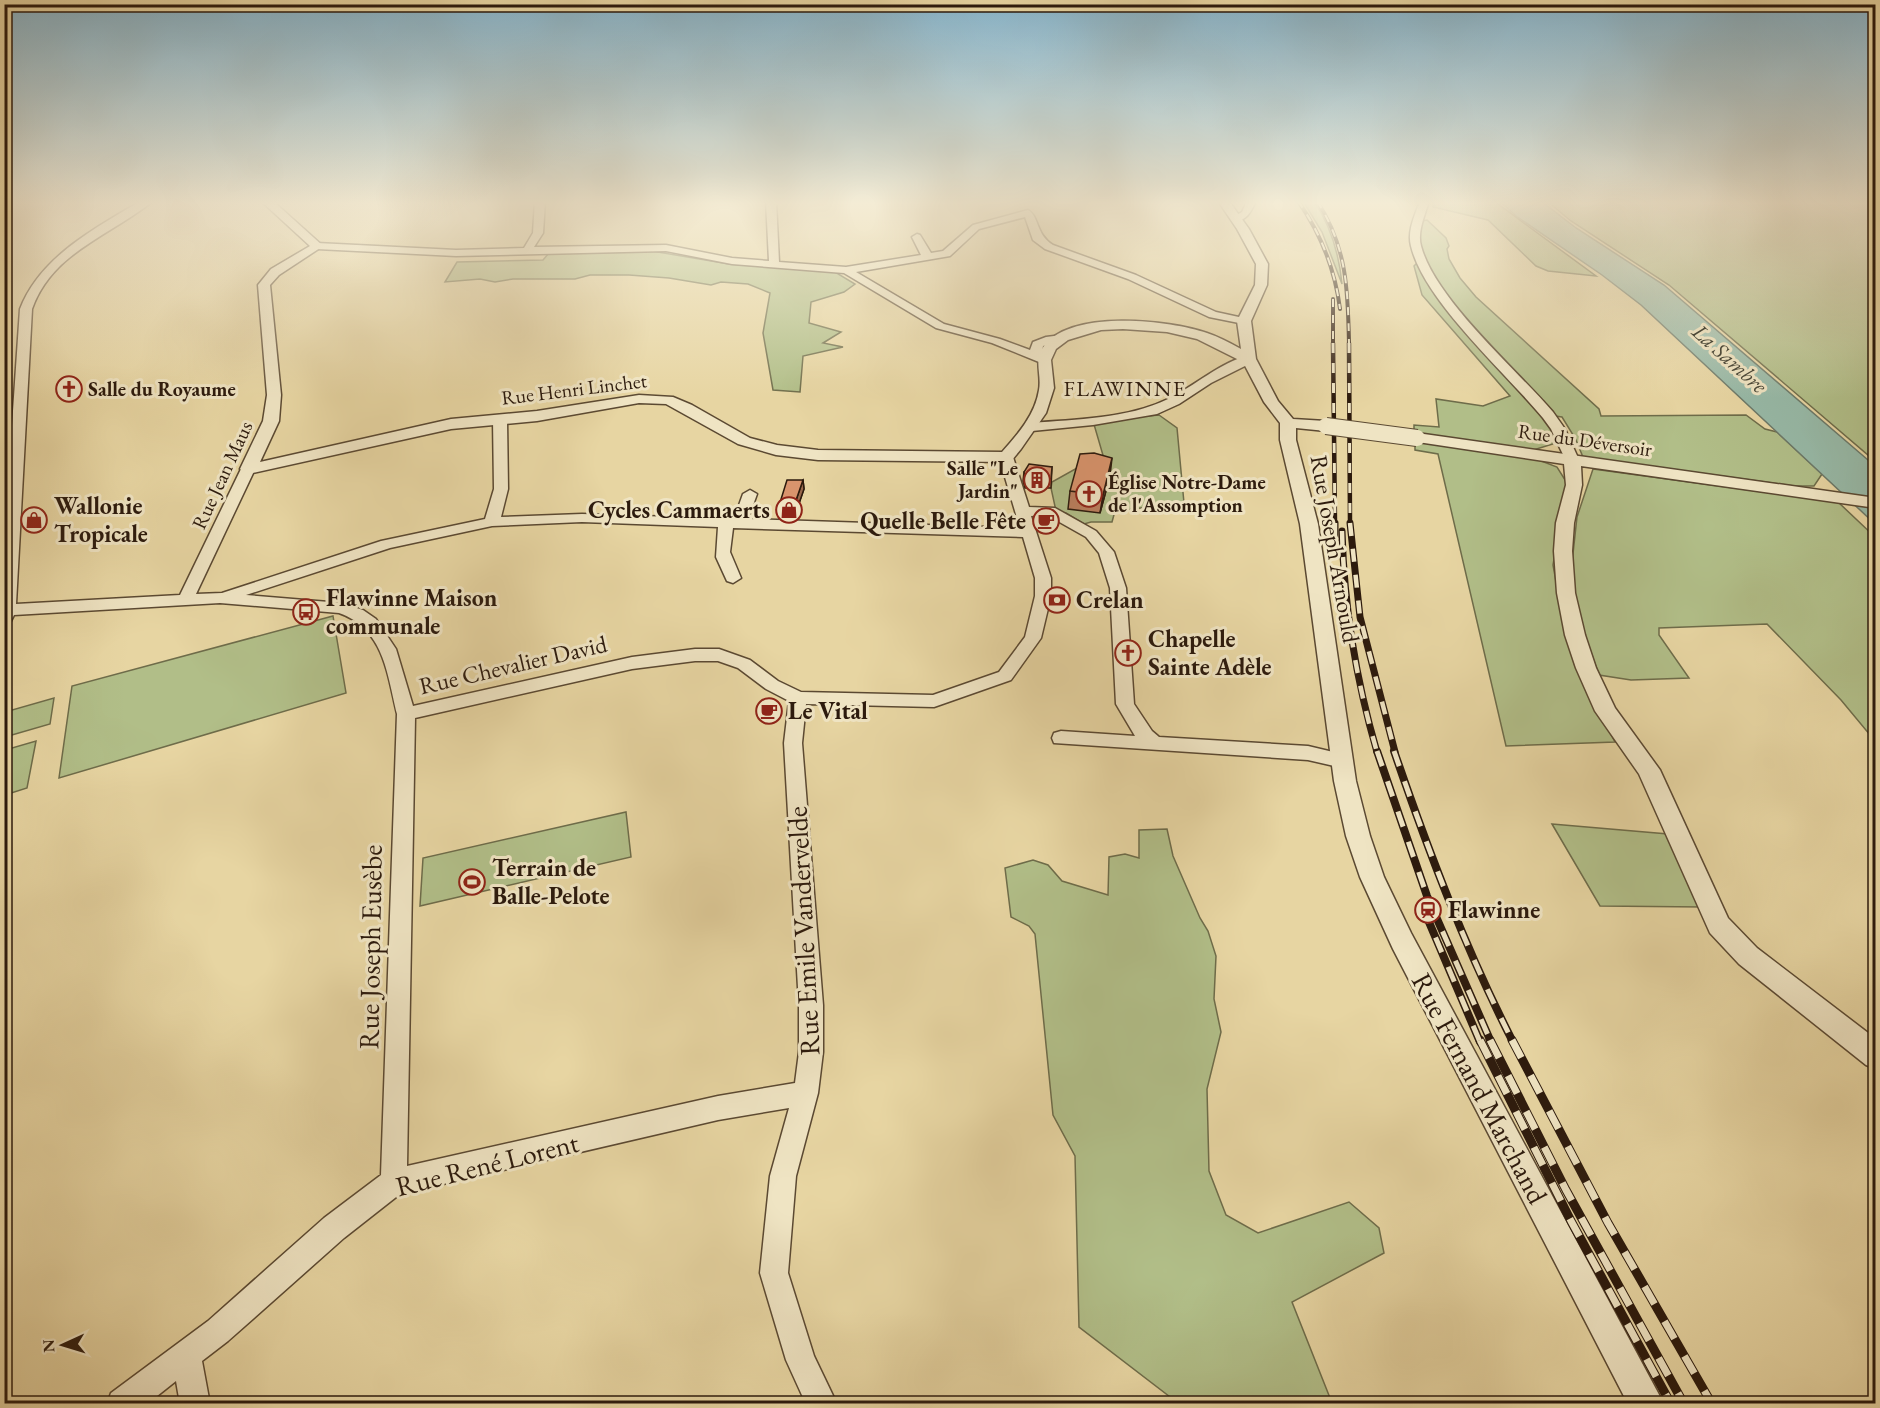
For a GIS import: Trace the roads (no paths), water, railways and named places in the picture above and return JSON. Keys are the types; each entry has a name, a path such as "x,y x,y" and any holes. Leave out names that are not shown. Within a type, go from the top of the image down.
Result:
{"street":[{"path":"6,615 24,381 26,316 29,297 39,281 53,267"},
{"name":"Rue Jean Maus","path":"186,599 271,421 274,395 264,285 275,272 283,267"},
{"path":"806,267 846,270 865,267"},
{"path":"1104,267 1132,277 1213,315 1244,321"},
{"path":"1260,267 1261,285 1244,321 1248,359 1271,402 1288,423"},
{"path":"1426,267 1451,306 1548,415 1558,429 1572,460 1574,485 1565,523 1563,551 1566,592 1575,635 1586,668 1606,711 1649,770 1719,925 1748,956 1875,1056"},
{"path":"846,270 940,326 996,341 1044,360"},
{"path":"1202,336 1244,321"},
{"path":"798,698 934,701 1005,676 1033,638 1043,596 1043,578 1006,457 1032,427 1043,407 1048,374 1044,360 1051,347 1066,336 1092,328 1143,325 1202,336 1248,359"},
{"path":"1032,427 1093,421 1152,411 1175,401 1207,380 1248,359"},
{"name":"Rue Henri Linchet","path":"248,469 451,424 537,416 627,400 662,399 687,408 744,441 776,450 819,454 1006,457"},
{"path":"492,522 501,489 500,420"},
{"name":"Rue du Déversoir","path":"1288,423 1417,438 1875,503"},
{"name":"Rue Joseph Arnould","path":"1288,423 1288,440 1309,524 1343,761"},
{"path":"733,578 722,561 722,543 750,494"},
{"path":"1023,512 1050,511 1091,534 1106,552 1118,588 1125,704 1145,736 1155,744"},
{"path":"220,598 386,544 492,522 582,518 1029,533"},
{"name":"Rue Chevalier David","path":"6,615 220,598 341,608 352,611 377,628 386,644 406,714 632,663 695,655 719,655 744,664 772,685 798,698"},
{"name":"Rue Emile Vandervelde","path":"798,698 793,743 811,1005 811,1052 806,1093 783,1176 774,1273 801,1360 822,1404"},
{"name":"Rue Joseph Eusèbe","path":"394,1182 406,714"},
{"path":"1061,738 1308,753 1343,761"},
{"name":"Rue Fernand Marchand","path":"1343,761 1345,781 1358,836 1389,917 1647,1404"},
{"name":"Rue René Lorent","path":"122,1404 218,1331 334,1228 394,1182 718,1108 806,1093"},
{"path":"186,1355 195,1404"}],"water":[{"name":"La Sambre","path":"1590,267 1636,267 1664,285 1875,466 1875,524 1641,305"}],"railway":[{"path":"1331,267 1340,309"},
{"path":"1343,267 1348,305 1349,344"},
{"path":"1333,299 1333,343"},
{"path":"1333,343 1335,524"},
{"path":"1349,343 1350,524"},
{"path":"1350,523 1360,617 1395,752"},
{"path":"1335,524 1335,542"},
{"path":"1342,531 1345,587 1352,643 1377,752"},
{"path":"1377,751 1427,896 1491,1042"},
{"path":"1394,751 1448,898 1512,1041"},
{"path":"1423,908 1480,1042"},
{"path":"1480,1040 1571,1221 1671,1404"},
{"path":"1512,1041 1608,1223 1712,1404"},
{"path":"1491,1042 1566,1190 1684,1404"}],"place":[{"name":"Salle du Royaume","path":"69,389"},
{"name":"Salle \"Le Jardin\"","path":"1037,480"},
{"name":"Église Notre-Dame de l'Assomption","path":"1089,494"},
{"name":"Cycles Cammaerts","path":"789,510"},
{"name":"Wallonie Tropicale","path":"34,520"},
{"name":"Quelle Belle Fête","path":"1046,521"},
{"name":"Crelan","path":"1057,600"},
{"name":"Flawinne Maison communale","path":"306,612"},
{"name":"Chapelle Sainte Adèle","path":"1128,653"},
{"name":"Le Vital","path":"769,711"},
{"name":"Terrain de Balle-Pelote","path":"472,882"},
{"name":"Flawinne","path":"1428,910"}],"district":[{"name":"FLAWINNE","path":"1125,388"}]}
